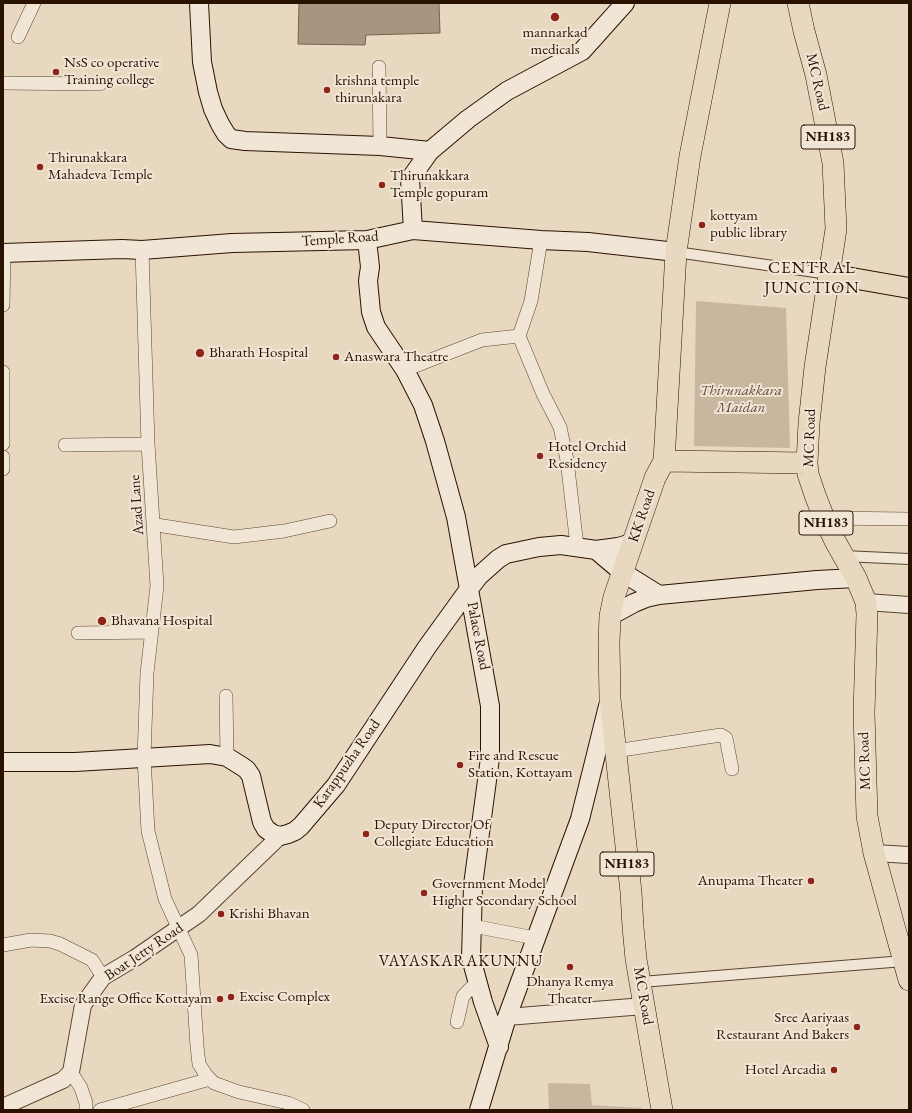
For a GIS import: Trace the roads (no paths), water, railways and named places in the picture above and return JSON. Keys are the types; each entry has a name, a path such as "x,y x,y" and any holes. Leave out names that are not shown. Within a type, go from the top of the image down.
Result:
{"highway":[{"name":"NH183","path":"664,461 676,252 690,156 720,3"},
{"name":"MC Road","path":"798,3 816,75 833,164 836,229 819,335 808,423 808,474 824,518 856,578 866,602 867,614 864,714 867,816 874,853 906,971"},
{"path":"664,461 807,463"},
{"name":"KK Road","path":"622,572 654,478 664,461"},
{"name":"MC Road","path":"622,572 610,616 610,699 631,892 632,927 636,959 662,1110"}],"main road":[{"path":"199,3 202,62 208,92 213,109 220,124 231,139 245,141 380,146 430,151"},
{"path":"413,230 404,179 430,151 468,119 508,91 582,50 625,3"},
{"name":"Temple Road","path":"4,253 122,249 142,250 232,243 367,240 413,230 594,243 676,252"},
{"name":"Palace Road","path":"367,240 370,267 368,281 371,312 376,327 405,370 423,405 456,516 468,589 478,632 490,706 490,758 473,885 471,958 477,982 499,1047"},
{"path":"829,274 909,288"},
{"name":"Karappuzha Road","path":"280,836 295,831 301,826 336,785 427,647 468,589 498,559 506,554 516,551 561,545 577,546 596,550 618,547 632,542"},
{"name":"Karappuzha Road","path":"596,550 622,572 659,595"},
{"path":"610,616 634,603 659,595 817,580 856,578"},
{"path":"479,1110 507,1017 580,819 610,699"},
{"path":"3,762 75,762 210,754 227,757 247,770 251,776 262,822 266,829 273,834 280,836"}],"street":[{"path":"18,37 34,3"},
{"path":"379,67 380,146"},
{"path":"3,83 100,84"},
{"path":"541,240 531,301 519,336 543,394 560,427 570,482 577,546"},
{"name":"Azad Lane","path":"142,250 148,444 157,586 147,673 144,757 148,830 165,899 191,955 199,1064 210,1079"},
{"path":"676,252 829,274"},
{"path":"3,305 4,253"},
{"path":"405,370 482,340 519,336"},
{"path":"3,372 3,439"},
{"path":"65,445 148,444"},
{"path":"3,457 3,470"},
{"path":"824,518 909,519"},
{"path":"154,524 234,537 284,531 330,521"},
{"path":"843,556 909,559"},
{"path":"866,602 909,605"},
{"path":"78,633 152,632"},
{"path":"226,696 227,757"},
{"path":"615,751 721,735 726,738 732,769"},
{"name":"Boat Jetty Road","path":"71,1072 84,1005 103,977 135,958 199,914 280,836"},
{"path":"874,853 909,855"},
{"path":"473,926 535,938"},
{"path":"3,945 31,940 50,941 60,944 92,960 103,977"},
{"path":"641,982 906,971"},
{"path":"457,1022 463,996 477,982"},
{"path":"507,1017 644,1006"},
{"path":"3,1107 63,1080 71,1072 81,1088 86,1103 86,1110"},
{"path":"100,1110 129,1106 210,1079 214,1083 239,1092 288,1103 303,1110"}],"place":[{"name":"mannarkad medicals","path":"555,17"},
{"name":"NsS co operative Training college","path":"56,72"},
{"name":"krishna temple thirunakara","path":"327,90"},
{"name":"Thirunakkara Mahadeva Temple","path":"40,167"},
{"name":"Thirunakkara Temple gopuram","path":"382,185"},
{"name":"kottyam public library","path":"702,225"},
{"name":"Bharath Hospital","path":"200,353"},
{"name":"Anaswara Theatre","path":"336,357"},
{"name":"Hotel Orchid Residency","path":"540,456"},
{"name":"Bhavana Hospital","path":"102,621"},
{"name":"Fire and Rescue Station, Kottayam","path":"460,765"},
{"name":"Deputy Director Of Collegiate Education","path":"366,834"},
{"name":"Anupama Theater","path":"811,881"},
{"name":"Government Model Higher Secondary School","path":"424,893"},
{"name":"Krishi Bhavan","path":"221,914"},
{"name":"Dhanya Remya Theater","path":"570,967"},
{"name":"Excise Complex","path":"231,997"},
{"name":"Excise Range Office Kottayam","path":"220,999"},
{"name":"Sree Aariyaas Restaurant And Bakers","path":"857,1027"},
{"name":"Hotel Arcadia","path":"834,1070"}],"district":[{"name":"CENTRAL JUNCTION","path":"812,278"},
{"name":"VAYASKARAKUNNU","path":"461,962"}],"park label":[{"name":"Thirunakkara Maidan","path":"741,400"}]}
